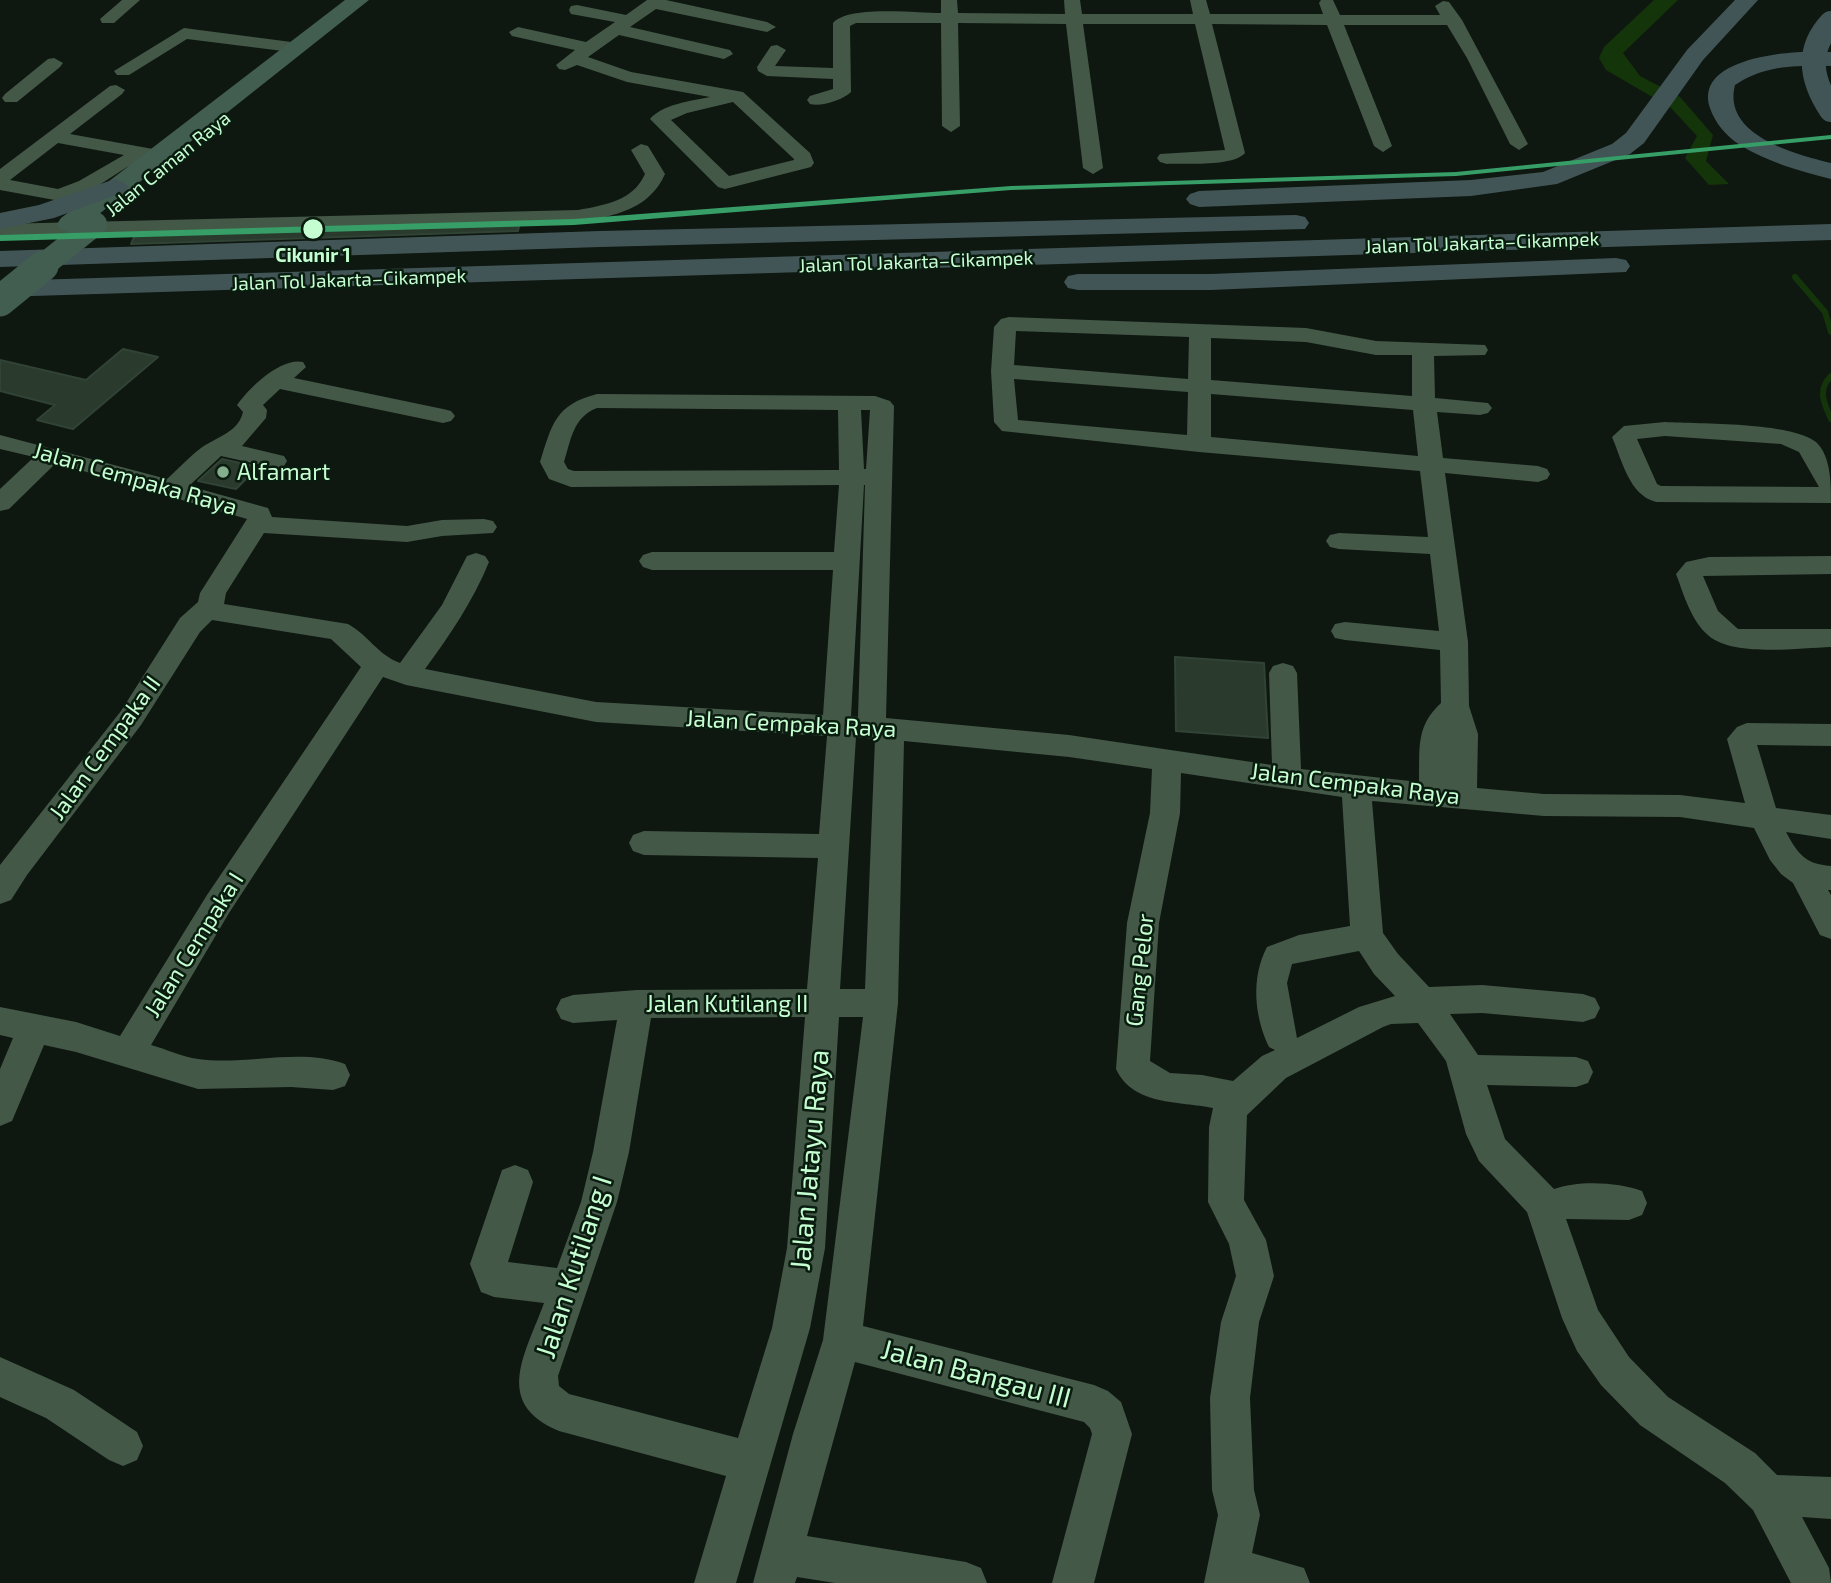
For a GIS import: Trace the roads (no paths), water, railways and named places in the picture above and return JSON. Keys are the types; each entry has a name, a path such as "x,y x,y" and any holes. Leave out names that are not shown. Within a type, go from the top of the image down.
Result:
{"highway":[{"path":"1696,54 1725,0"},
{"path":"1173,201 1471,188 1548,179 1621,149 1635,138 1696,54 1747,0"},
{"path":"1831,23 1816,40 1810,72 1821,97 1831,110"},
{"path":"1831,59 1777,60 1745,68 1724,82 1720,103 1727,120 1744,137 1787,158 1831,171"},
{"path":"0,221 106,202"},
{"path":"600,239 856,214 1134,202"},
{"name":"Jalan Tol Jakarta–Cikampek","path":"0,259 600,239 1321,223"},
{"name":"Jalan Tol Jakarta–Cikampek","path":"0,289 1831,232"},
{"path":"1721,261 1831,257"},
{"path":"613,272 829,281 1198,282 1638,265"}],"main road":[{"name":"Jalan Caman Raya","path":"0,280 236,101 358,0"},
{"name":"Jalan Caman Raya","path":"0,301 106,202 152,154 236,101"}],"street":[{"path":"108,19 132,0"},
{"path":"1167,158 1227,156 1235,153 1198,0"},
{"path":"1326,0 1383,146"},
{"path":"1438,0 1454,20 1519,144"},
{"path":"576,57 655,2 767,27"},
{"path":"577,9 622,25 724,54"},
{"path":"816,100 842,92 841,23 846,19 950,9 1074,9 1203,19 1454,20"},
{"path":"950,9 951,126"},
{"path":"1074,9 1093,167"},
{"path":"518,32 627,77 681,109"},
{"path":"123,71 184,33 299,48"},
{"path":"777,50 766,67 767,71 842,74"},
{"path":"4,99 54,63"},
{"path":"627,77 737,96 803,157 804,163 724,183 659,119 681,109 737,96"},
{"path":"0,178 116,90"},
{"path":"53,137 152,154"},
{"path":"0,230 578,216 630,203 653,183 655,174 641,150"},
{"path":"0,184 60,195 86,185 120,163 152,154"},
{"path":"1477,351 1376,348 1306,335 1009,324 1005,327 1002,371 1006,422 1010,426 1538,474"},
{"path":"1199,444 1200,332"},
{"path":"1423,351 1424,404 1454,642 1455,706 1464,734 1448,796"},
{"path":"170,490 211,452 234,441 254,418 255,410 249,405 295,367"},
{"path":"1002,371 1480,408"},
{"path":"275,381 443,416"},
{"path":"849,402 864,478"},
{"path":"581,403 874,403 882,406 864,478 571,479 558,474 552,462 570,412 581,403"},
{"path":"1831,487 1808,447 1798,440 1665,429 1632,431 1625,434 1625,444 1647,488 1665,496 1831,495"},
{"name":"Jalan Cempaka Raya","path":"0,442 259,514 260,519 213,593 210,606 216,612 231,616 338,631 353,639 366,657 406,675 596,712 881,729 1069,746 1356,788 1544,805 1680,806 1831,827"},
{"path":"221,449 275,461"},
{"path":"0,503 51,454"},
{"name":"Jalan Jatayu Raya","path":"716,1583 791,1328 806,1248 834,846 846,561 864,478"},
{"name":"Jalan Jatayu Raya","path":"778,1568 842,1340 869,1135 881,1003 881,729 864,478"},
{"path":"257,524 407,534 442,528 484,527"},
{"path":"1339,541 1443,546"},
{"path":"652,561 846,561"},
{"path":"406,675 448,621 463,596 476,562"},
{"path":"1831,565 1695,568 1689,574 1709,621 1725,635 1739,639 1831,638"},
{"name":"Jalan Cempaka II","path":"0,891 16,866 131,718 190,625 210,606"},
{"path":"1345,631 1454,642"},
{"name":"Jalan Cempaka I","path":"128,1052 218,904 377,664"},
{"path":"1283,673 1287,779"},
{"path":"1448,796 1436,763 1435,732 1438,722 1455,706"},
{"path":"1831,735 1742,736 1755,793 1765,819 1787,859 1817,876 1831,926"},
{"name":"Gang Pelor","path":"1167,761 1165,813 1143,923 1133,1069 1165,1088 1202,1090 1240,1098"},
{"path":"1356,788 1367,936 1386,964 1424,1005 1461,1055 1492,1150 1542,1202 1581,1318 1615,1371 1654,1411 1740,1468 1768,1495 1814,1583"},
{"path":"645,843 834,846"},
{"path":"1281,1037 1271,984 1278,956 1296,947 1339,943 1367,936"},
{"path":"1289,1583 1226,1576 1239,1515 1233,1490 1230,1398 1240,1322 1255,1276 1247,1240 1226,1202 1227,1127 1230,1109 1274,1067 1390,1010 1482,999 1583,1008"},
{"name":"Jalan Kutilang II","path":"573,1009 637,1004 881,1003"},
{"name":"Jalan Kutilang I","path":"637,1004 611,1152 599,1202 538,1376 541,1397 559,1411 750,1462"},
{"path":"0,1021 35,1027 198,1074 291,1072 333,1075"},
{"path":"0,1110 35,1027"},
{"path":"1465,1070 1576,1072"},
{"path":"515,1182 489,1264 494,1279 570,1288"},
{"path":"1566,1202 1629,1203"},
{"name":"Jalan Bangau III","path":"842,1340 1094,1405 1107,1416 1112,1434 1073,1583"},
{"path":"0,1377 60,1404 123,1446"},
{"path":"1768,1495 1831,1498"},
{"path":"778,1568 966,1583"}],"waterway":[{"path":"1795,277 1825,312 1831,332"},
{"path":"1831,376 1823,392 1831,419"}],"place":[{"name":"Cikunir 1","path":"313,229"},
{"name":"Alfamart","path":"223,472"}]}
